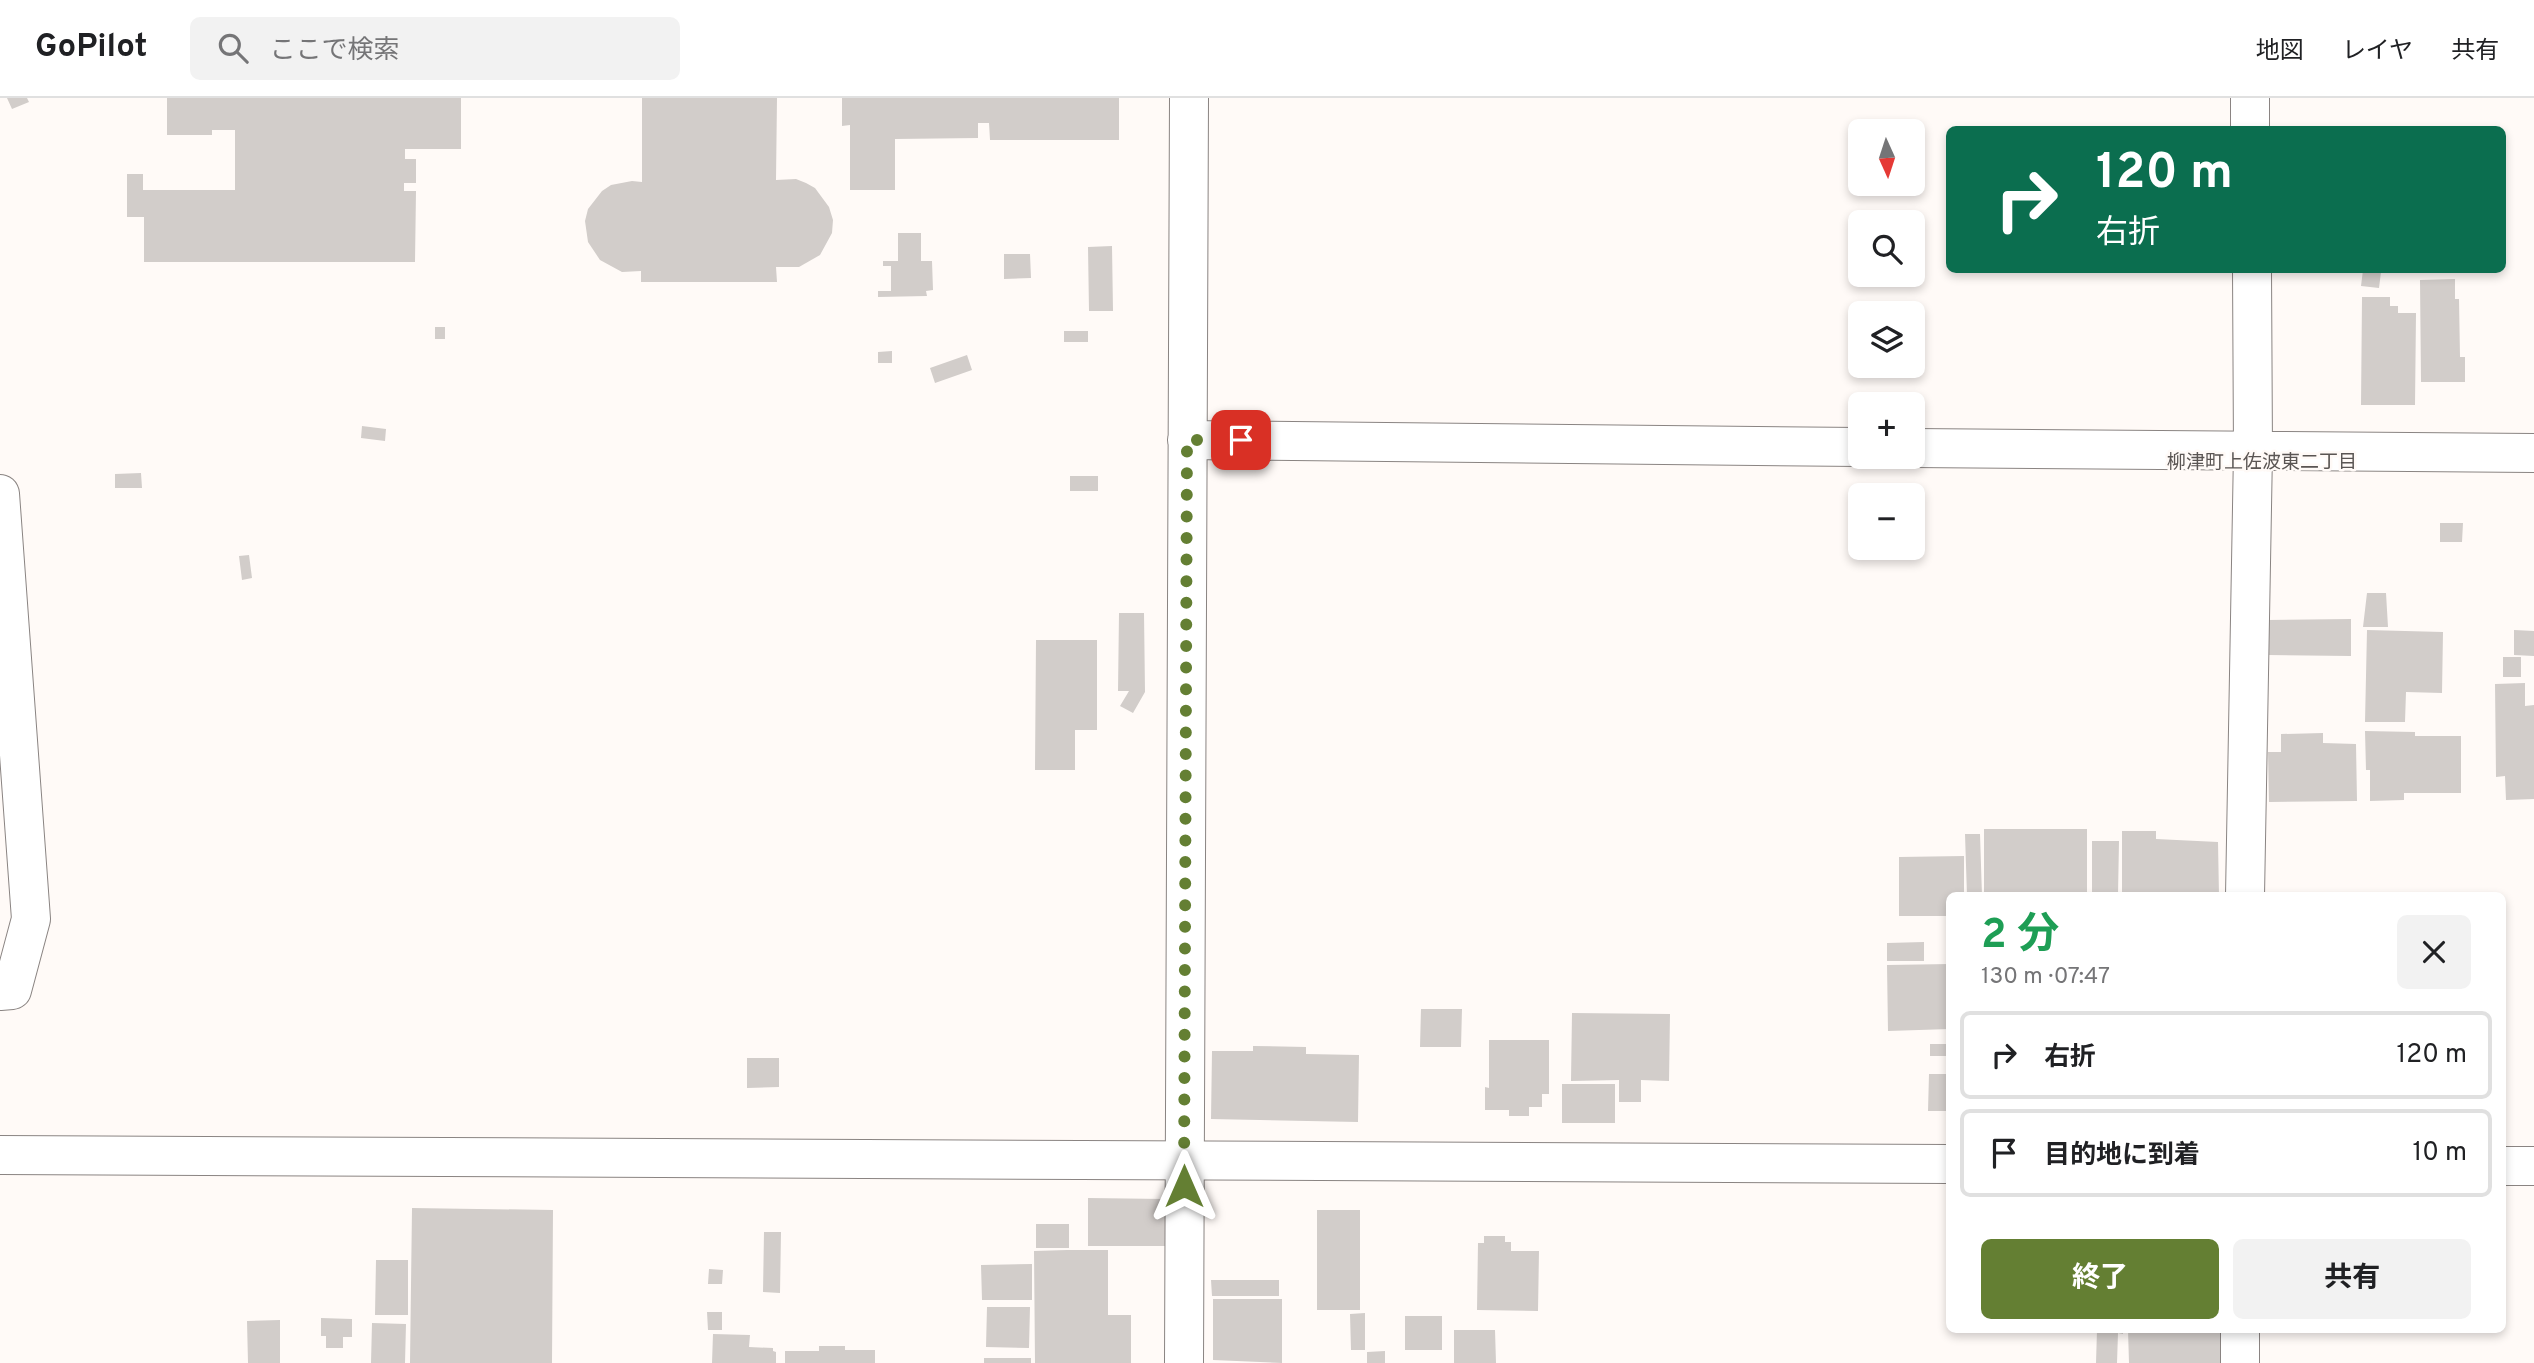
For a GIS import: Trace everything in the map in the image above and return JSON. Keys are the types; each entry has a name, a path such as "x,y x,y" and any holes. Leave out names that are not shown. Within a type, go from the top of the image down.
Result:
{"street":[{"path":"1184,1363 1189,98"},
{"path":"2250,98 2250,126"},
{"path":"2245,892 2253,452 2252,273"},
{"path":"1187,440 1848,447"},
{"path":"1925,448 2534,453"},
{"path":"0,494 31,919 12,990 0,991"},
{"path":"0,1155 1946,1164"},
{"path":"2506,1166 2534,1166"},
{"path":"2239,1363 2240,1333"}],"building":[{"path":"7,98 27,98 29,102 12,109"},
{"path":"167,98 461,98 461,149 405,149 405,159 416,159 416,183 404,183 404,191 416,191 415,262 144,262 144,217 127,217 127,174 143,174 143,190 235,190 235,130 212,130 212,135 167,135"},
{"path":"642,98 777,98 776,180 796,179 806,183 815,188 829,207 833,220 832,233 820,255 799,267 776,267 777,282 641,282 641,271 622,272 600,260 588,242 585,221 588,209 602,191 611,185 642,182"},
{"path":"842,98 1119,98 1119,140 990,140 989,123 978,123 978,138 895,139 895,190 850,190 850,125 842,126"},
{"path":"898,233 921,233 921,261 932,261 933,290 926,291 927,296 878,297 878,291 891,291 891,266 883,266 883,261 898,261"},
{"path":"1112,246 1113,311 1089,311 1088,247"},
{"path":"1004,254 1030,254 1031,278 1004,279"},
{"path":"2363,273 2381,273 2379,288 2361,286"},
{"path":"2455,279 2455,299 2459,299 2460,357 2465,357 2465,382 2421,382 2420,280"},
{"path":"2362,297 2390,297 2390,306 2398,306 2398,313 2416,313 2415,405 2361,405"},
{"path":"435,327 445,327 445,339 435,339"},
{"path":"1064,331 1088,331 1088,342 1064,342"},
{"path":"892,351 892,363 878,363 878,352"},
{"path":"967,355 972,370 935,383 930,368"},
{"path":"362,426 386,429 385,441 361,438"},
{"path":"141,473 142,488 115,488 115,474"},
{"path":"1070,476 1098,476 1098,491 1070,491"},
{"path":"2440,523 2463,523 2462,542 2440,542"},
{"path":"249,555 252,578 242,580 239,556"},
{"path":"2367,593 2386,593 2388,627 2363,627"},
{"path":"1119,613 1144,613 1145,692 1133,713 1120,706 1129,691 1118,691"},
{"path":"2351,619 2351,656 2267,655 2267,620"},
{"path":"2367,630 2443,632 2442,693 2406,692 2405,722 2365,722"},
{"path":"2514,630 2534,631 2534,656 2514,655"},
{"path":"1036,640 1097,640 1097,730 1075,730 1075,770 1035,770"},
{"path":"2503,657 2521,657 2521,677 2503,677"},
{"path":"2525,683 2525,706 2534,705 2534,799 2506,800 2505,776 2496,777 2495,684"},
{"path":"2365,731 2415,732 2415,736 2461,736 2461,793 2404,793 2404,800 2370,801 2370,770 2366,770"},
{"path":"2323,733 2323,743 2356,744 2357,801 2269,802 2268,752 2281,752 2281,734"},
{"path":"1984,829 2087,829 2087,892 1984,892"},
{"path":"2122,831 2156,831 2156,839 2218,842 2219,892 2122,892"},
{"path":"1965,834 1980,834 1982,892 1967,892"},
{"path":"2092,841 2119,841 2118,892 2092,892"},
{"path":"1964,856 1964,892 1946,892 1946,916 1899,916 1899,857"},
{"path":"1924,942 1924,961 1887,961 1887,943"},
{"path":"1946,964 1946,1029 1888,1031 1887,965"},
{"path":"1421,1009 1462,1009 1461,1047 1420,1047"},
{"path":"1572,1013 1670,1014 1669,1081 1641,1080 1641,1102 1619,1102 1619,1080 1571,1081"},
{"path":"1489,1040 1549,1040 1549,1094 1542,1094 1542,1107 1529,1107 1529,1116 1509,1116 1509,1110 1485,1110 1485,1087 1489,1088"},
{"path":"1930,1044 1946,1044 1946,1056 1930,1056"},
{"path":"1253,1046 1306,1047 1306,1054 1359,1055 1358,1122 1211,1119 1212,1051 1253,1051"},
{"path":"747,1058 779,1058 779,1087 747,1088"},
{"path":"1929,1074 1946,1074 1946,1111 1928,1111"},
{"path":"1562,1084 1615,1084 1615,1123 1562,1123"},
{"path":"1088,1198 1165,1199 1165,1246 1088,1246"},
{"path":"412,1208 553,1210 552,1363 410,1363"},
{"path":"1317,1210 1360,1210 1360,1310 1317,1310"},
{"path":"1036,1224 1069,1224 1069,1248 1036,1248"},
{"path":"764,1232 781,1232 780,1293 763,1292"},
{"path":"1484,1236 1505,1236 1505,1242 1511,1242 1511,1251 1539,1251 1538,1311 1477,1310 1478,1243 1484,1243"},
{"path":"1108,1250 1108,1315 1131,1315 1131,1363 1035,1363 1034,1251"},
{"path":"376,1260 408,1260 408,1315 375,1315"},
{"path":"1032,1264 1032,1300 982,1300 981,1265"},
{"path":"709,1269 723,1270 722,1284 708,1284"},
{"path":"1211,1280 1279,1280 1279,1296 1212,1296"},
{"path":"1213,1299 1282,1299 1282,1363 1213,1360"},
{"path":"987,1307 1030,1307 1029,1348 986,1347"},
{"path":"707,1312 722,1312 722,1330 708,1330"},
{"path":"1365,1313 1365,1350 1351,1350 1350,1314"},
{"path":"1405,1316 1442,1316 1442,1350 1405,1350"},
{"path":"321,1318 352,1319 352,1337 343,1337 343,1348 326,1348 326,1336 321,1336"},
{"path":"280,1320 280,1363 248,1363 247,1321"},
{"path":"372,1323 406,1324 405,1363 371,1363"},
{"path":"1454,1330 1495,1330 1496,1363 1454,1363"},
{"path":"2097,1333 2118,1333 2117,1363 2096,1363"},
{"path":"2128,1333 2220,1333 2220,1363 2129,1363"},
{"path":"713,1334 750,1335 749,1347 773,1348 776,1352 776,1363 712,1363"},
{"path":"819,1346 845,1346 845,1350 875,1350 875,1363 785,1363 785,1351 819,1351"},
{"path":"1385,1351 1385,1363 1367,1363 1367,1352"},
{"path":"984,1358 1031,1358 1031,1363 984,1363"}],"district":[{"name":"柳津町上佐波東二丁目","path":"2262,461"}],"route":[{"path":"1184,1186 1187,440 1241,440"}]}
